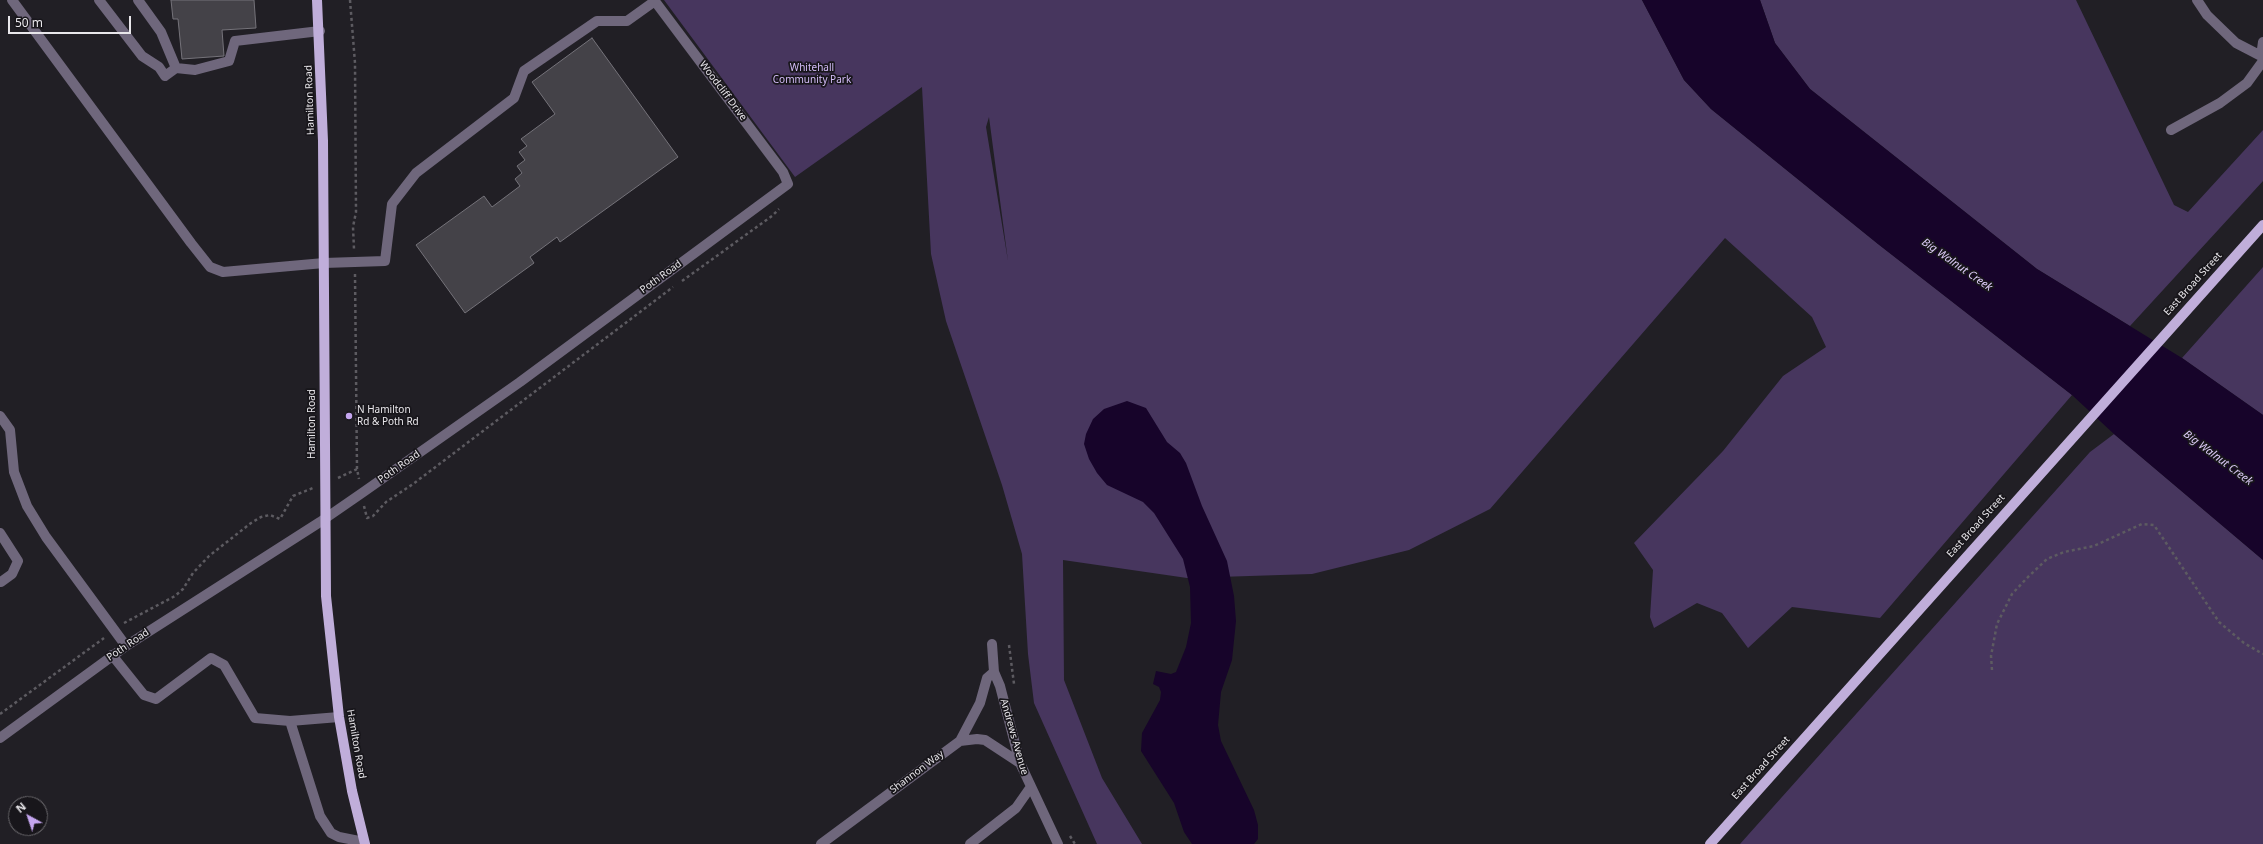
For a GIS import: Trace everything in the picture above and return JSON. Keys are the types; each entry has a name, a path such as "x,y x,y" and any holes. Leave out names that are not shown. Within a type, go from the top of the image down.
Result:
{"main road":[{"name":"Hamilton Road","path":"317,0 320,30 323,141 326,596 339,717 352,791 364,843"},
{"name":"East Broad Street","path":"1710,844 2066,442 2263,225"}],"street":[{"path":"12,0 210,267 222,272 324,263 385,261 392,204 416,173 514,98 524,71 597,21 627,21 655,0"},
{"path":"99,0 142,56 159,67 166,76 176,68 195,70 229,61 235,41 320,30"},
{"path":"138,0 161,32 176,68"},
{"name":"Woodcliff Drive","path":"655,0 783,172 788,184"},
{"path":"2197,0 2207,15 2236,43 2262,58"},
{"path":"2171,130 2220,103 2246,83 2262,58 2263,42"},
{"name":"Poth Road","path":"0,738 112,655 325,519 520,382 788,184"},
{"path":"0,416 10,430 14,472 27,506 46,537 126,646"},
{"path":"0,533 18,561 12,574 1,582"},
{"name":"Andrews Avenue","path":"992,644 994,672 1000,686 1020,763 1030,788 1058,844"},
{"path":"112,655 144,695 156,699 211,658 224,665 256,718 290,721 339,717"},
{"path":"960,741 980,703 987,678 994,672"},
{"path":"290,721 320,816 331,833 339,837 364,843"},
{"path":"960,741 976,739 985,740 1020,763"},
{"name":"Shannon Way","path":"821,844 960,741"},
{"path":"970,844 1016,808 1030,788"}],"path":[{"path":"350,0 355,62 356,212 353,227 355,262 357,469"},
{"path":"1992,670 1991,656 1997,624 2012,594 2047,559 2064,552 2094,546 2142,524 2154,526 2219,622 2244,643 2263,654"},
{"path":"1009,645 1015,686"}],"green space":[{"name":"Whitehall Community Park","path":"664,0 1642,0 1684,80 1711,109 1878,244 2072,395 1880,618 1792,607 1748,648 1722,613 1697,603 1654,628 1650,617 1653,570 1634,543 1723,451 1783,376 1826,347 1812,317 1725,238 1490,509 1409,550 1312,574 1187,578 1063,560 1064,680 1102,778 1142,844 1097,844 1034,703 1028,654 1022,554 1002,485 946,321 931,254 922,87 795,177","holes":["989,117 1008,261 986,127"]},
{"path":"1760,0 2076,0 2174,205 2188,212 2263,130 2263,181 2130,326 2037,269 1810,89 1775,43"},
{"path":"2263,267 2263,415 2182,358"},
{"path":"2114,434 2263,560 2263,844 1740,844 2090,452"}],"water":[{"name":"Big Walnut Creek","path":"1642,0 1760,0 1775,43 1810,89 2037,269 2182,358 2263,415 2263,560 2114,434 2072,395 1878,244 1711,109 1684,80"},
{"path":"1127,401 1146,408 1167,442 1180,453 1186,463 1202,506 1227,561 1234,596 1236,621 1232,660 1221,692 1218,725 1221,741 1254,810 1258,825 1258,839 1254,844 1192,844 1184,832 1174,803 1141,751 1142,733 1160,700 1161,692 1159,687 1153,684 1156,671 1171,674 1176,672 1186,647 1191,623 1190,587 1183,559 1154,513 1143,502 1107,485 1097,473 1089,459 1084,444 1086,434 1093,419 1104,409"}],"building":[{"path":"171,0 254,0 256,28 222,30 224,56 182,59 178,19 173,19"},
{"path":"592,38 678,157 560,242 557,237 530,257 534,263 465,313 416,245 484,196 492,207 520,186 515,179 522,173 517,166 525,160 519,152 527,146 521,139 555,114 532,82"}],"place":[{"name":"N Hamilton Rd & Poth Rd","path":"349,416"}]}
